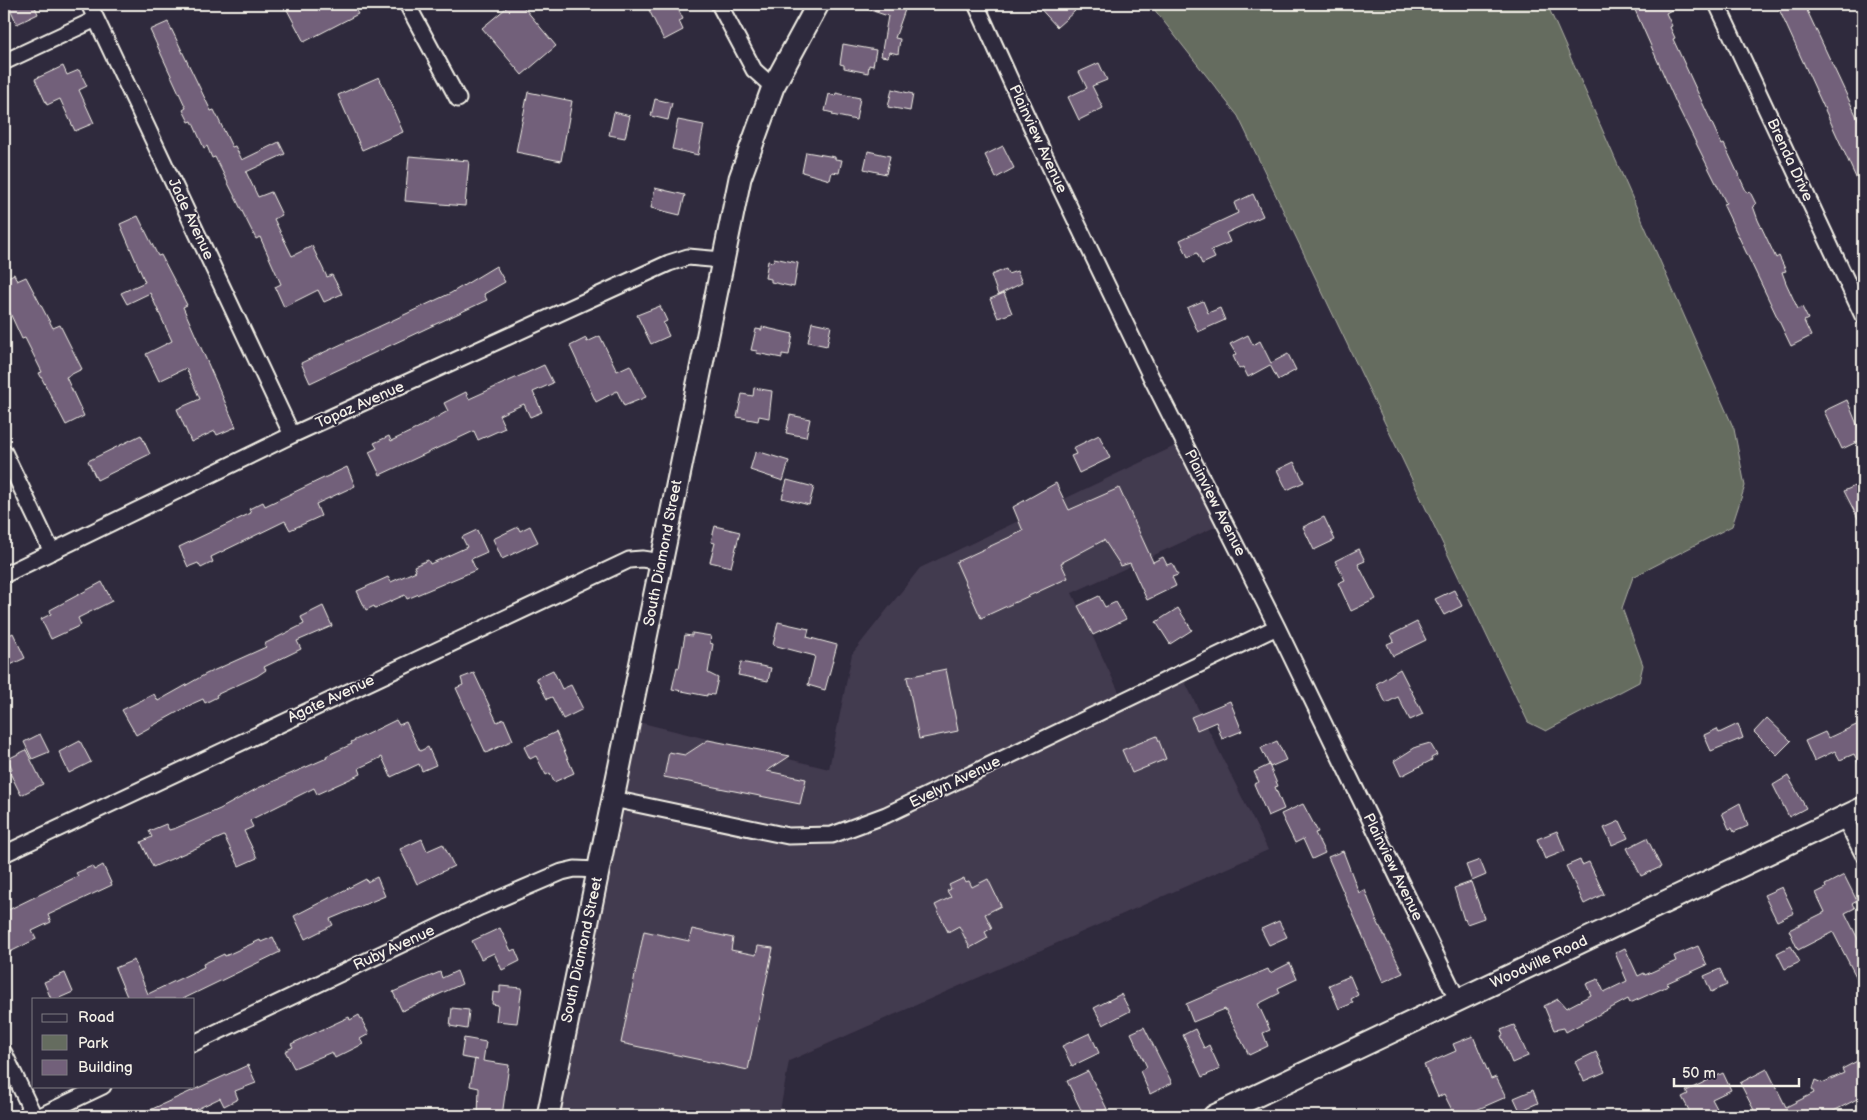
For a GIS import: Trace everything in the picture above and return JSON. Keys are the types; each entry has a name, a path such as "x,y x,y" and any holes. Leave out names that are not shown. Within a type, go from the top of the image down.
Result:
{"street":[{"name":"Jade Avenue","path":"89,4 292,435"},
{"path":"407,4 458,99"},
{"path":"719,4 754,70 773,87"},
{"name":"South Diamond Street","path":"548,1116 740,178 773,87 818,4"},
{"name":"Plainview Avenue","path":"976,4 1042,150 1151,378 1277,627 1458,1001"},
{"name":"Brenda Drive","path":"1717,4 1863,316"},
{"path":"4,62 96,19"},
{"name":"Topaz Avenue","path":"4,574 292,435 669,264 688,256 722,260"},
{"path":"4,452 52,552"},
{"name":"Agate Avenue","path":"4,854 630,560 642,559 662,562"},
{"name":"Evelyn Avenue","path":"613,799 788,836 832,835 886,815 1277,627"},
{"name":"Woodville Road","path":"1214,1116 1863,808"},
{"path":"1844,817 1863,854"},
{"name":"Ruby Avenue","path":"195,1043 480,907 562,872 575,869 598,870"},
{"path":"4,1053 34,1116"},
{"path":"40,1116 99,1088"}],"shaded area":[{"path":"1177,445 1217,526 1072,593 1127,709 1184,680 1268,850 789,1061 779,1116 537,1116 622,718 829,769 852,654 920,568"}],"green space":[{"path":"1150,4 1547,4 1734,429 1745,486 1732,526 1633,577 1622,608 1643,665 1639,682 1546,731 1528,722 1238,116"}],"building":[{"path":"8,4 34,4 38,14 17,24"},
{"path":"284,4 352,4 358,14 304,42"},
{"path":"511,4 521,4 556,46 522,75 482,28"},
{"path":"646,4 669,4 672,9 677,7 683,19 679,21 683,30 664,40"},
{"path":"859,4 907,4 895,38 900,39 898,54 890,52 888,57 881,56 888,16 858,6"},
{"path":"1036,4 1069,4 1075,11 1057,27"},
{"path":"1650,4 1682,4 1666,13 1672,26 1670,27 1675,38 1673,39 1722,145 1724,144 1747,193 1750,192 1756,204 1753,206 1758,220 1776,258 1779,256 1786,271 1782,272 1798,309 1802,307 1808,319 1804,321 1811,336 1791,346 1723,204 1726,203 1678,107 1635,10"},
{"path":"1785,4 1804,4 1863,130 1863,193 1778,7"},
{"path":"168,22 211,111 214,110 232,147 235,146 242,160 279,142 285,154 246,172 258,197 271,192 282,215 274,219 292,256 312,246 327,277 332,275 342,294 324,302 318,290 284,307 275,287 281,284 260,237 256,239 215,157 212,158 207,146 204,148 192,121 189,122 183,110 186,108 150,30"},
{"path":"843,44 876,50 873,66 869,65 868,73 844,68 844,65 840,64"},
{"path":"1099,63 1107,80 1092,86 1103,108 1079,120 1068,97 1087,88 1079,72"},
{"path":"63,66 67,75 79,70 87,86 79,90 94,123 75,131 60,99 47,105 35,79"},
{"path":"379,77 403,132 362,150 338,95"},
{"path":"892,89 913,94 910,111 888,107"},
{"path":"528,92 572,101 561,161 516,152"},
{"path":"836,93 860,98 856,120 832,115 833,113 825,111 829,94 835,96"},
{"path":"655,99 672,103 668,120 651,116"},
{"path":"614,112 630,116 625,138 609,135"},
{"path":"678,120 704,125 698,155 672,149"},
{"path":"1003,146 1014,168 996,178 985,155"},
{"path":"868,151 890,156 886,174 864,169"},
{"path":"806,152 842,160 839,173 832,172 830,180 802,172"},
{"path":"409,156 469,161 465,206 405,201"},
{"path":"655,188 685,195 680,215 651,208"},
{"path":"1253,194 1263,216 1226,233 1230,242 1211,250 1215,258 1202,264 1197,253 1188,257 1180,240 1238,213 1234,203"},
{"path":"138,216 158,256 161,255 187,305 183,307 236,427 217,435 215,431 191,442 177,409 200,399 186,368 159,381 146,354 172,341 150,293 127,304 121,293 145,282 120,224"},
{"path":"774,258 798,263 794,287 771,282 771,279 765,278 768,261 773,262"},
{"path":"496,266 505,282 484,294 487,300 310,383 301,363 451,293"},
{"path":"1006,269 1008,274 1017,271 1022,283 998,295 991,275"},
{"path":"14,274 17,281 26,277 53,328 60,325 82,369 66,377 84,416 66,425 39,373 42,372 25,338 22,339 4,300 4,279"},
{"path":"1004,293 1012,313 998,318 990,299"},
{"path":"1203,301 1208,313 1220,308 1225,320 1198,332 1187,308"},
{"path":"660,306 667,321 663,323 669,336 651,344 637,315"},
{"path":"812,322 831,326 827,346 808,342"},
{"path":"762,327 793,334 789,355 782,354 782,358 756,353 757,351 751,350 756,329 762,330"},
{"path":"1248,335 1253,345 1260,341 1271,363 1288,354 1296,370 1278,380 1270,365 1248,377 1243,367 1239,369 1233,356 1236,354 1230,344"},
{"path":"600,336 617,371 630,365 646,397 624,406 617,391 596,402 570,346 586,338 587,342"},
{"path":"544,365 553,383 533,392 542,412 530,417 524,404 499,415 505,428 478,440 474,431 380,475 369,452 377,448 374,443 389,436 391,441 414,430 448,411 444,403 466,392 469,399"},
{"path":"754,388 772,391 769,418 759,416 758,421 737,417 742,394 753,396"},
{"path":"1847,400 1863,439 1842,449 1824,411"},
{"path":"790,415 810,419 806,437 786,433"},
{"path":"141,435 150,454 97,480 88,461"},
{"path":"1099,435 1110,458 1079,473 1071,456 1076,454 1073,448"},
{"path":"760,452 789,461 783,481 750,470 755,453"},
{"path":"1294,462 1304,482 1287,490 1277,470"},
{"path":"347,467 355,486 316,504 321,516 290,530 285,521 211,557 213,562 201,568 198,563 188,567 179,547 251,513 249,509 263,502 265,506"},
{"path":"787,480 814,487 809,505 782,498"},
{"path":"1863,482 1863,528 1844,491"},
{"path":"1056,483 1069,510 1119,488 1153,562 1163,557 1167,565 1172,563 1178,575 1172,577 1176,586 1147,600 1130,563 1121,566 1104,540 1061,563 1068,578 981,618 956,562 1023,531 1013,507"},
{"path":"1324,517 1335,540 1314,550 1303,527"},
{"path":"530,526 538,542 502,559 493,539 518,527 520,531"},
{"path":"715,526 740,532 731,567 710,562 715,543 711,542"},
{"path":"477,530 487,552 471,559 476,570 407,599 405,595 366,610 357,591 388,577 391,582 416,571 414,566 428,560 430,564 467,547 462,537"},
{"path":"1359,549 1365,561 1358,564 1376,599 1351,611 1338,583 1345,580 1335,561"},
{"path":"102,582 112,601 78,618 81,625 51,639 41,619 51,614 50,610"},
{"path":"1454,590 1462,606 1444,615 1435,599"},
{"path":"1099,596 1105,607 1116,602 1126,619 1093,635 1078,606"},
{"path":"323,606 332,626 297,641 301,649 264,667 266,670 257,676 216,695 217,697 205,703 203,699 194,703 136,735 122,710 154,694 158,701 206,674 266,647 264,644 304,624 301,617"},
{"path":"1178,608 1192,630 1170,644 1156,622"},
{"path":"778,622 809,629 807,637 837,645 825,690 808,685 815,656 773,645"},
{"path":"1417,622 1426,640 1393,656 1387,644 1394,641 1391,635"},
{"path":"13,633 25,658 4,668 4,638"},
{"path":"692,633 711,636 710,643 713,644 708,673 718,678 714,695 707,694 707,696 672,689 677,667 679,668 685,635 692,636"},
{"path":"741,662 771,668 768,681 738,675"},
{"path":"946,669 958,731 919,739 907,677"},
{"path":"1400,669 1423,714 1410,720 1398,697 1386,703 1376,684"},
{"path":"553,670 562,689 571,685 583,709 563,719 552,697 547,699 536,678"},
{"path":"474,673 497,722 504,719 513,740 486,753 456,688 463,685 461,678"},
{"path":"1230,701 1242,731 1222,739 1216,722 1197,730 1191,717"},
{"path":"1767,718 1791,741 1777,755 1754,732"},
{"path":"396,720 399,725 406,722 420,751 428,747 436,765 422,771 419,764 391,777 382,757 359,768 361,774 317,794 314,788 252,819 250,821 253,827 244,831 257,858 239,866 224,836 153,867 141,842 152,837 149,831 166,824 169,830 176,828 220,809 258,788 327,758 326,756 352,744 351,742"},
{"path":"1863,722 1863,772 1854,754 1840,760 1835,751 1814,761 1805,741 1825,732 1828,738"},
{"path":"1738,724 1743,738 1711,751 1704,735 1717,729 1719,733"},
{"path":"556,732 574,773 554,782 550,773 546,775 536,756 530,759 524,747"},
{"path":"40,734 49,752 32,759 24,742"},
{"path":"1157,736 1166,759 1132,773 1122,750"},
{"path":"708,740 790,756 767,771 806,779 800,804 664,777 669,752 685,755"},
{"path":"80,741 91,762 69,773 59,752"},
{"path":"1277,741 1286,760 1270,767 1261,748"},
{"path":"1430,743 1437,755 1431,758 1432,760 1401,776 1394,761 1416,747"},
{"path":"26,750 43,784 21,795 9,771 12,769 8,759"},
{"path":"1269,765 1278,786 1275,787 1284,809 1268,816 1254,784 1259,782 1254,772"},
{"path":"1788,776 1806,808 1789,817 1773,785"},
{"path":"1740,803 1748,826 1734,832 1732,828 1729,829 1722,813"},
{"path":"1303,804 1318,832 1315,833 1325,853 1312,859 1303,839 1295,843 1281,814"},
{"path":"1620,821 1628,838 1612,845 1604,828"},
{"path":"1557,831 1565,851 1545,859 1537,839"},
{"path":"1647,838 1661,867 1641,876 1627,848"},
{"path":"422,839 427,851 443,844 454,866 417,884 400,849"},
{"path":"1343,851 1359,893 1365,890 1376,919 1403,973 1383,982 1328,857"},
{"path":"1480,860 1486,875 1472,881 1466,865"},
{"path":"1580,860 1582,865 1589,862 1604,894 1584,904 1566,866"},
{"path":"103,865 112,885 48,915 51,922 32,931 36,939 4,955 4,912 78,876 76,873 92,866 94,870"},
{"path":"1844,875 1857,901 1852,904 1855,908 1845,913 1863,949 1863,990 1833,932 1798,950 1789,930 1825,912 1816,893 1826,888 1825,885"},
{"path":"377,877 385,896 330,919 333,925 305,939 294,916 366,879 367,882"},
{"path":"964,878 965,882 969,881 972,887 988,879 1001,906 985,914 992,928 985,932 988,938 970,948 959,926 948,932 935,905 951,897 947,891 951,889 949,885"},
{"path":"1471,882 1484,918 1467,924 1454,888"},
{"path":"1782,887 1794,913 1777,921 1764,895"},
{"path":"1279,921 1287,937 1269,945 1261,929"},
{"path":"500,928 511,951 515,949 520,961 502,970 494,953 481,959 472,941"},
{"path":"692,929 733,938 731,950 756,955 758,946 773,948 748,1070 621,1043 644,931 689,941"},
{"path":"273,937 280,952 185,998 128,998 115,968 134,960 148,994 204,967 203,964 224,954 225,956 260,940 261,942"},
{"path":"1698,946 1707,965 1667,983 1668,986 1630,1003 1628,999 1566,1032 1564,1028 1554,1030 1544,1006 1558,999 1566,1008 1591,995 1586,984 1598,979 1604,992 1627,981 1615,953 1625,948 1638,976 1644,973 1645,975 1676,961 1674,956"},
{"path":"1791,946 1800,962 1785,969 1777,953"},
{"path":"1290,963 1297,979 1278,988 1280,993 1258,1004 1270,1030 1263,1033 1268,1046 1249,1055 1225,1009 1193,1022 1186,1004 1268,969 1270,973"},
{"path":"1720,969 1727,985 1711,992 1704,976"},
{"path":"457,971 462,984 402,1011 393,992 440,972 442,978"},
{"path":"65,973 73,992 59,998 51,998 44,982"},
{"path":"1350,976 1358,995 1351,999 1353,1003 1339,1009 1329,985"},
{"path":"500,986 522,988 517,1023 496,1021 498,1005 492,1004 493,992 500,993"},
{"path":"1121,994 1130,1011 1103,1025 1094,1008"},
{"path":"452,1008 469,1010 467,1029 450,1026"},
{"path":"359,1015 369,1034 360,1039 363,1044 335,1058 332,1052 294,1068 285,1051 293,1047 291,1044 349,1017 350,1020"},
{"path":"1514,1025 1528,1056 1512,1063 1501,1036 1503,1035 1501,1030"},
{"path":"1144,1027 1172,1083 1150,1094 1140,1071 1147,1067 1131,1033"},
{"path":"1195,1029 1204,1048 1209,1045 1220,1069 1202,1077 1183,1035"},
{"path":"1090,1033 1099,1053 1072,1066 1062,1046"},
{"path":"1473,1036 1491,1079 1496,1077 1506,1097 1474,1111 1477,1116 1455,1116 1444,1094 1438,1097 1424,1065 1456,1051 1453,1044"},
{"path":"464,1038 486,1042 483,1061 509,1065 502,1116 478,1116 479,1088 470,1086 475,1059 461,1057"},
{"path":"1596,1052 1605,1072 1584,1081 1575,1062"},
{"path":"1863,1058 1863,1096 1824,1116 1757,1116 1740,1083 1767,1069 1786,1107 1814,1093 1812,1089 1815,1080 1822,1083 1844,1073 1842,1069"},
{"path":"248,1065 256,1083 235,1091 238,1099 224,1106 220,1098 197,1109 200,1116 137,1116"},
{"path":"1088,1071 1107,1109 1092,1116 1084,1116 1067,1081"},
{"path":"1723,1073 1731,1090 1712,1099 1721,1116 1692,1116 1682,1097 1688,1094 1686,1091"},
{"path":"1533,1090 1538,1103 1520,1111 1514,1098"}]}
